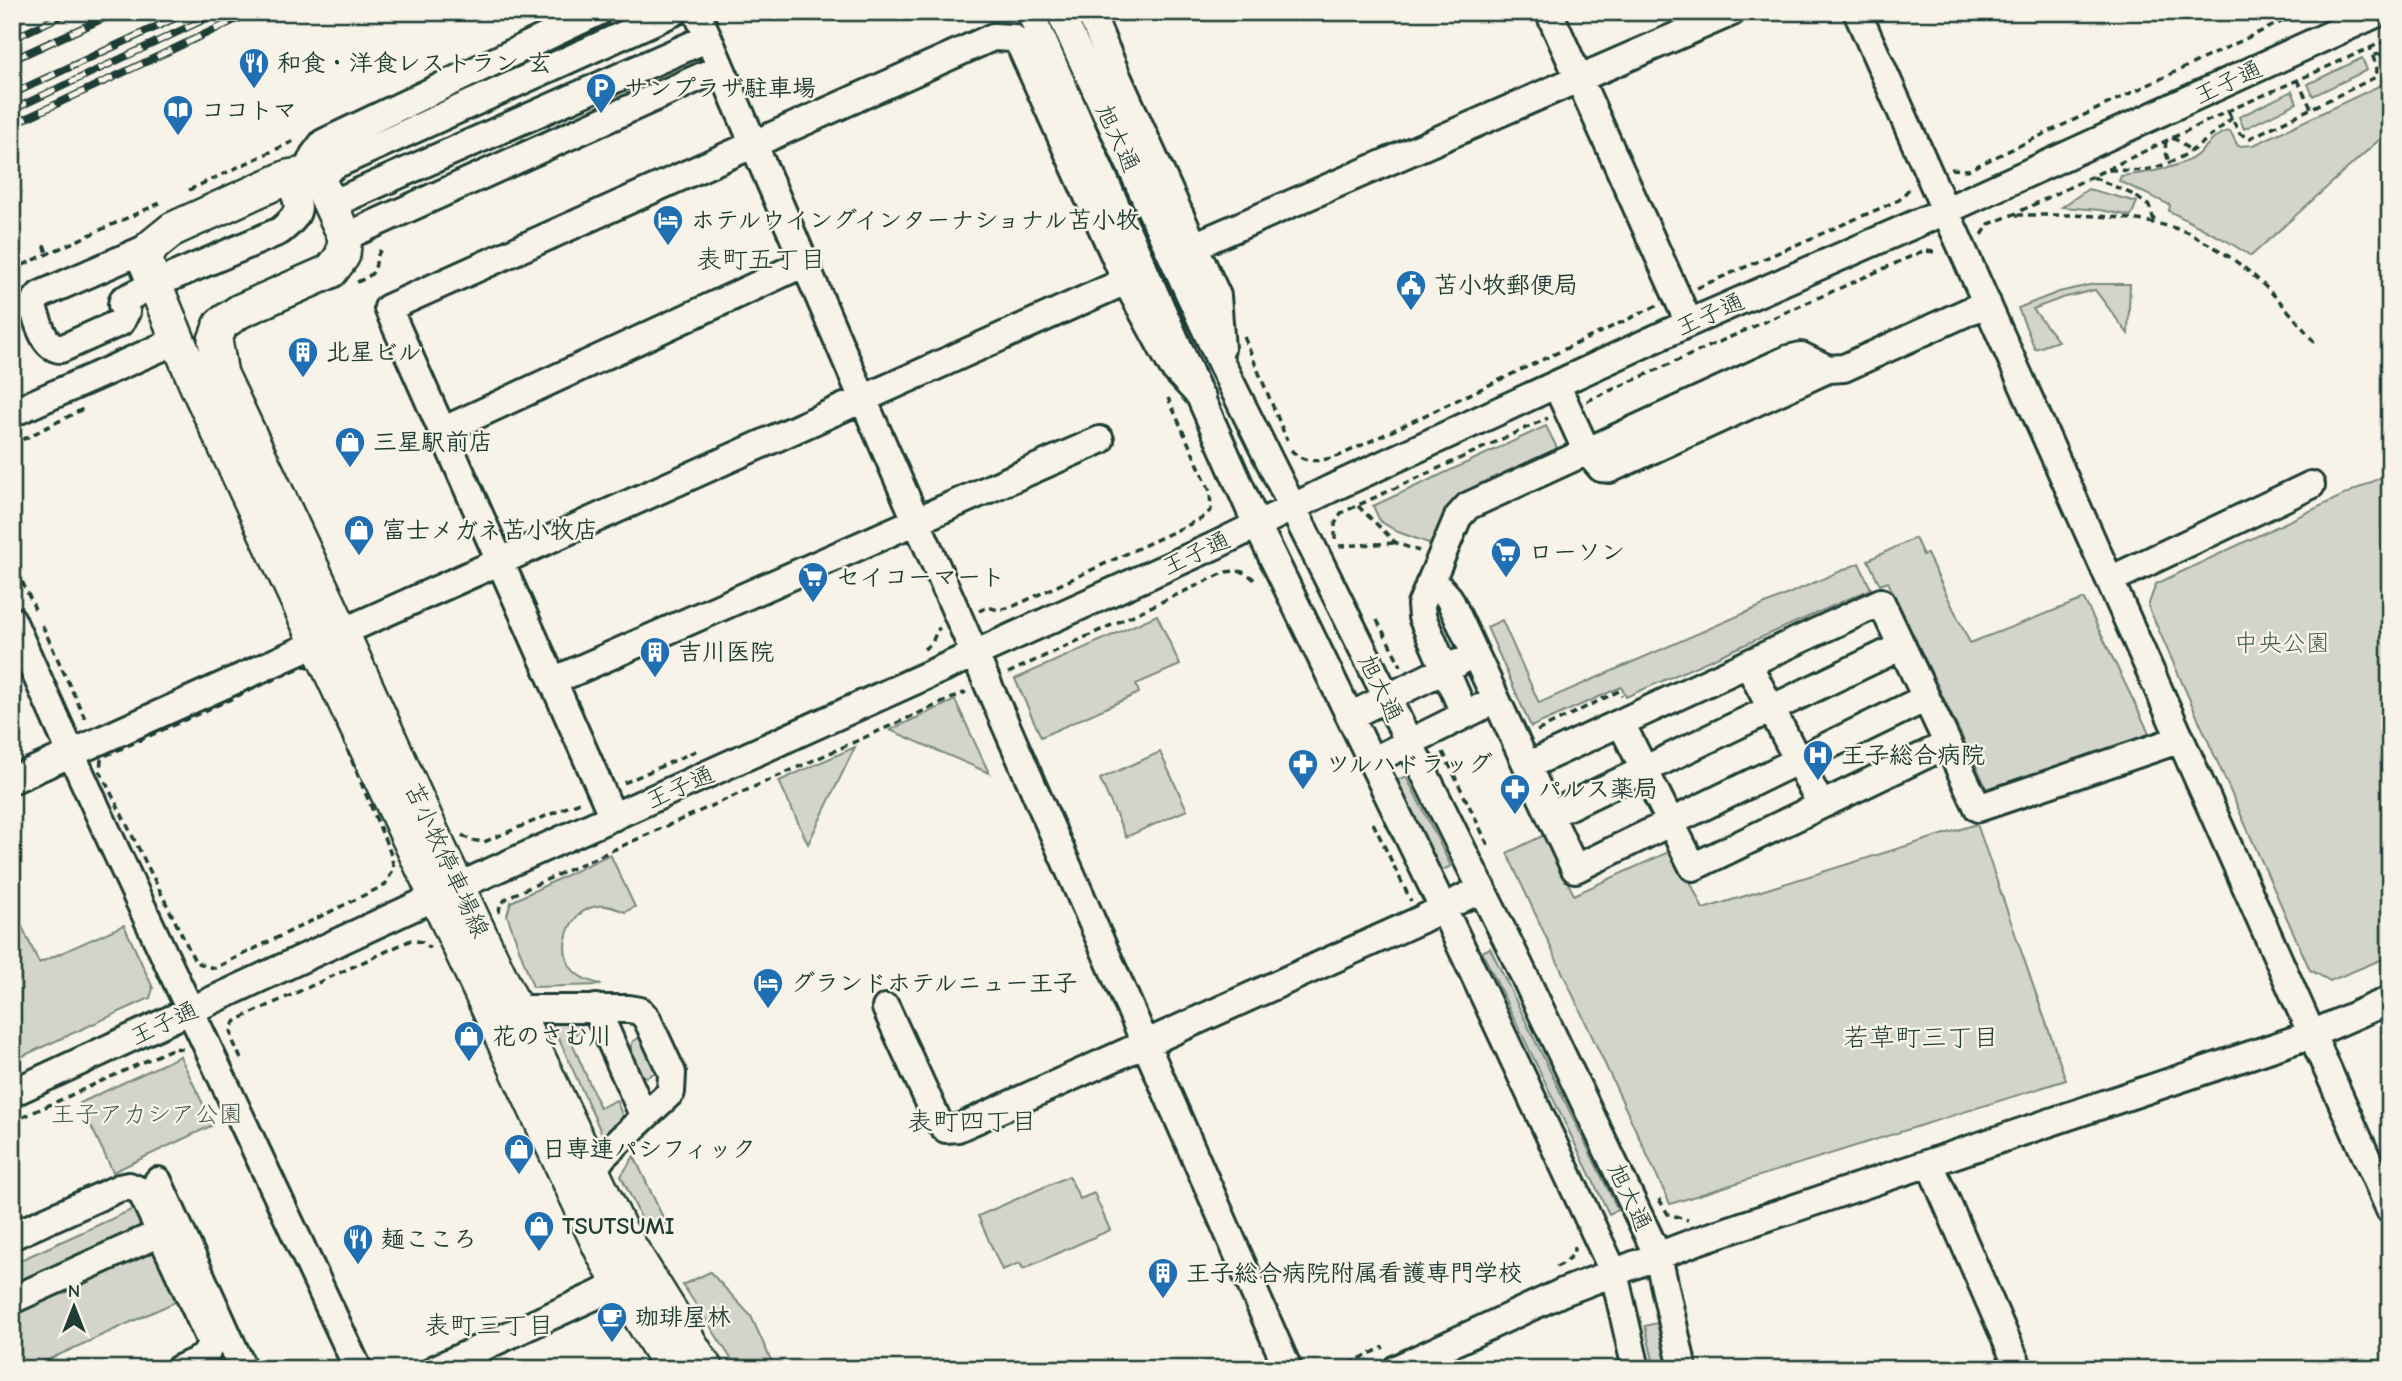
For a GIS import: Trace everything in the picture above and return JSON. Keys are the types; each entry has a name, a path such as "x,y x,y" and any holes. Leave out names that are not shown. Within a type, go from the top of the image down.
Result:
{"main road":[{"path":"152,246 173,229 310,183 345,237"},
{"name":"苫小牧停車場線","path":"329,638 221,374 215,340 221,324 240,311 331,271 343,255 345,237"},
{"name":"苫小牧停車場線","path":"152,246 145,260 196,384 432,833 447,891 672,1369"},
{"name":"苫小牧停車場線","path":"447,891 517,1009 622,1234 631,1277 706,1369"}],"street":[{"path":"152,246 40,295 33,308 48,343 61,349 121,322 125,312 123,300 280,231 295,219 310,183 314,155 323,143 598,12"},
{"path":"310,183 335,165 674,12"},
{"path":"697,12 863,399 1288,1369"},
{"name":"旭大通","path":"1030,12 1257,525 1372,761 1432,914 1614,1273 1636,1369"},
{"name":"旭大通","path":"1060,12 1222,365 1481,889 1658,1256 1683,1369"},
{"path":"1090,12 1217,296 1222,365"},
{"path":"1549,12 1689,323"},
{"path":"1194,246 1732,12"},
{"path":"1857,12 2390,1210"},
{"name":"王子通","path":"12,1093 447,891 1257,525 1689,323 1945,211 2380,12"},
{"path":"612,817 387,308 993,37 1013,38 1020,45 1126,281 1172,366 1202,398"},
{"path":"310,183 708,38"},
{"path":"345,237 720,68"},
{"path":"442,431 805,263"},
{"path":"12,780 1126,281"},
{"path":"1465,715 1422,617 1422,605 1458,517 1468,506 1788,359 1801,356 1828,369 1844,368 1986,303"},
{"path":"12,413 178,340"},
{"path":"1556,384 1587,452"},
{"path":"553,681 1100,440"},
{"path":"2110,580 2311,485"},
{"path":"1429,584 1442,590 1449,598 1575,869 1926,698"},
{"path":"1527,766 1624,714 1748,664 1881,603 1978,808 2181,739"},
{"path":"24,615 70,754 358,1369"},
{"path":"1550,815 1902,646"},
{"path":"1350,716 1476,655"},
{"path":"1748,664 1821,805"},
{"path":"1372,761 1496,700"},
{"path":"1624,714 1645,769 1693,867 1948,744"},
{"path":"886,1008 937,1121 946,1129 958,1128 1432,914 1481,889"},
{"path":"1393,1357 1658,1256 2312,1034 2390,1000"},
{"path":"517,1009 640,1011 647,1019 673,1073 671,1092 604,1155 592,1171"},
{"path":"596,1009 644,1117"},
{"path":"1930,1164 2015,1367"},
{"path":"158,1181 243,1369"},
{"path":"12,1236 119,1188 136,1187 141,1191 211,1342 205,1357 179,1369"},
{"path":"12,1300 160,1233"},
{"path":"435,1369 631,1277"}],"path":[{"path":"1241,328 1292,452 1301,459 1318,461 1339,456 1677,296 1899,200 1912,186 1948,167 1968,170 2302,12"},
{"path":"1980,238 1989,224 2228,111 2390,39"},
{"path":"2228,111 2240,134 2250,138 2376,77 2377,69 2370,47"},
{"path":"2374,55 2390,53"},
{"path":"2297,80 2311,108"},
{"path":"2108,170 2144,170 2169,162 2191,152 2232,118"},
{"path":"183,193 308,135"},
{"path":"2172,138 2181,142 2191,152"},
{"path":"2166,141 2165,150 2169,162"},
{"path":"2093,177 2134,195 2149,206 2155,223"},
{"path":"12,270 171,198"},
{"path":"2012,215 2100,216 2155,223 2184,230 2231,256 2281,299 2315,343"},
{"path":"44,245 48,255"},
{"path":"346,287 371,276"},
{"path":"918,654 932,643 937,630 988,607 998,610 1012,607 1201,519 1211,510 1210,491 1166,394"},
{"path":"12,445 86,408"},
{"path":"1358,506 1396,543"},
{"path":"1339,546 1396,543 1441,558"},
{"path":"12,560 24,615"},
{"path":"498,918 500,905 508,897 988,683 1226,572 1240,570 1248,573 1256,581 1262,594"},
{"path":"41,623 88,723"},
{"path":"304,666 310,667 319,682 390,852 394,868 386,886 215,968 205,966 195,961 100,771 101,760 107,755 304,666"},
{"path":"1526,736 1619,691 1624,714"},
{"path":"457,830 470,840 484,842 703,748"},
{"path":"1372,820 1432,914"},
{"path":"237,1020 411,940 433,950"},
{"path":"12,1122 174,1048 188,1053"},
{"path":"1554,1269 1569,1261 1575,1249 1574,1242"},
{"path":"1339,1369 1393,1357"}],"green space":[{"path":"2362,58 2367,70 2313,96 2308,84"},
{"path":"2390,60 2390,130 2251,256 2169,211 2170,205 2119,181 2121,176 2183,163 2224,132 2230,131 2238,146 2254,145 2383,84 2386,61"},
{"path":"2292,91 2297,103 2244,129 2239,117"},
{"path":"2088,189 2137,202 2131,216 2062,207"},
{"path":"2094,284 2130,284 2128,334 2095,290 2033,309 2058,341 2035,349 2018,308 2059,292"},
{"path":"1546,426 1559,452 1434,545 1398,532 1380,521 1373,506"},
{"name":"中央公園","path":"2390,473 2390,956 2330,981 2310,970 2148,606 2156,584"},
{"path":"1915,538 1923,555 1927,554 1970,643 2084,599 2151,737 1987,789 1888,582 1880,585 1868,560"},
{"path":"1859,563 1871,589 1626,697 1621,687 1531,727 1487,627 1502,620 1539,703"},
{"path":"1157,615 1180,665 1136,684 1139,693 1041,737 1015,679"},
{"path":"955,700 989,773 890,730"},
{"path":"855,747 808,844 779,781"},
{"path":"1160,752 1187,810 1126,837 1100,779"},
{"path":"1406,776 1451,866 1441,871 1397,780"},
{"path":"1977,824 2066,1080 1670,1204 1507,853 1544,835 1574,895 1675,849 1703,909"},
{"path":"610,854 635,907 625,912 605,906 588,909 572,924 565,944 570,965 577,974 602,985 533,987 507,915 511,902"},
{"path":"12,905 39,963 124,925 153,988 150,998 12,1061"},
{"path":"1490,948 1618,1210 1609,1214 1482,952"},
{"path":"577,1015 582,1029 570,1038 600,1108 616,1100 624,1119 605,1141 549,1017"},
{"path":"641,1037 659,1064 656,1072 647,1077 639,1074 629,1052 633,1041"},
{"name":"王子アカシア公園","path":"180,1056 213,1125 113,1172 80,1103"},
{"path":"634,1156 666,1224 647,1230 621,1176"},
{"path":"1069,1176 1080,1199 1094,1193 1110,1230 1023,1269 1020,1263 1002,1270 978,1216"},
{"path":"142,1205 153,1230 12,1293 12,1264"},
{"path":"161,1242 186,1297 28,1369 12,1369 12,1309"},
{"path":"710,1272 751,1316 775,1369 738,1369 683,1285"},
{"path":"1657,1323 1668,1369 1655,1369 1645,1326"}],"railway":[{"path":"12,39 69,12"},
{"path":"12,60 117,12"},
{"path":"12,94 188,12"},
{"path":"12,110 220,12"},
{"path":"12,125 252,12"}],"place":[{"name":"和食・洋食レストラン 玄","path":"254,90"},
{"name":"サンプラザ駐車場","path":"601,115"},
{"name":"ココトマ","path":"178,137"},
{"name":"ホテルウイングインターナショナル苫小牧","path":"668,247"},
{"name":"苫小牧郵便局","path":"1411,312"},
{"name":"北星ビル","path":"303,379"},
{"name":"三星駅前店","path":"350,469"},
{"name":"富士メガネ苫小牧店","path":"359,557"},
{"name":"ローソン","path":"1506,579"},
{"name":"セイコーマート","path":"813,604"},
{"name":"吉川医院","path":"655,679"},
{"name":"王子総合病院","path":"1818,782"},
{"name":"ツルハドラッグ","path":"1303,791"},
{"name":"パルス薬局","path":"1515,816"},
{"name":"グランドホテルニュー王子","path":"768,1010"},
{"name":"花のさむ川","path":"469,1063"},
{"name":"日専連パシフィック","path":"519,1176"},
{"name":"TSUTSUMI","path":"539,1253"},
{"name":"麺こころ","path":"358,1266"},
{"name":"王子総合病院附属看護専門学校","path":"1163,1300"},
{"name":"珈琲屋林","path":"612,1344"}],"district":[{"name":"表町五丁目","path":"761,259"},
{"name":"若草町三丁目","path":"1921,1037"},
{"name":"表町四丁目","path":"972,1121"},
{"name":"表町三丁目","path":"489,1325"}]}
